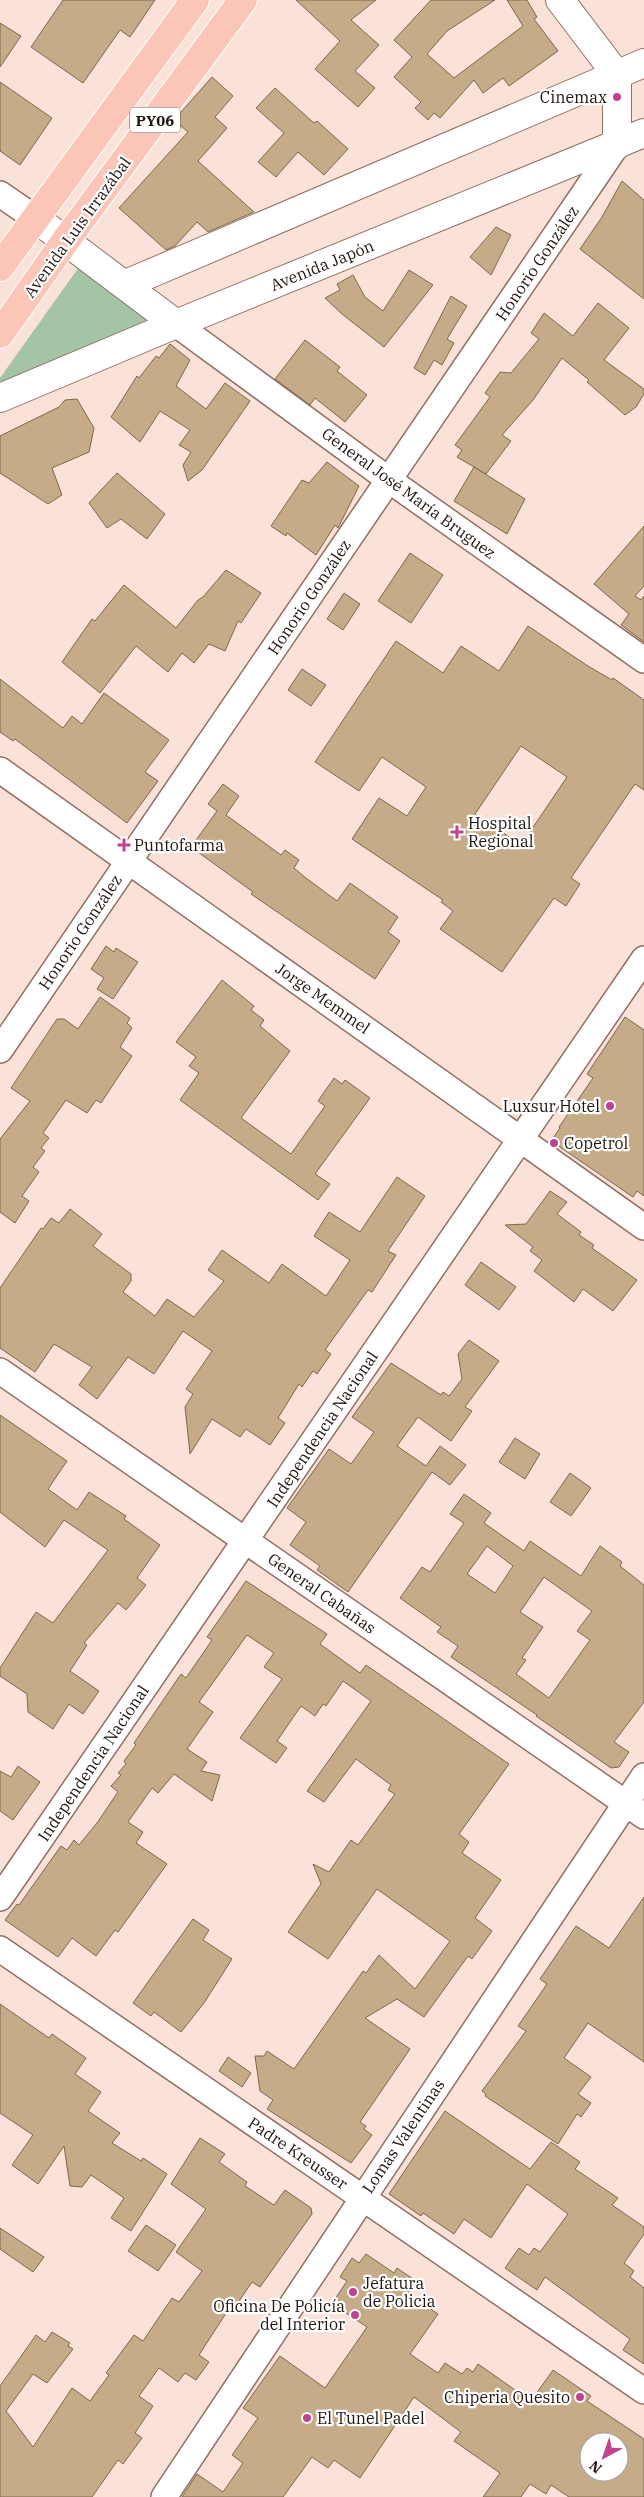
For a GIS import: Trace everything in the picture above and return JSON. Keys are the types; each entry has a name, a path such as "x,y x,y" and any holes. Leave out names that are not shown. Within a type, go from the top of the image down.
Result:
{"highway":[{"name":"PY06","path":"0,267 194,0"},
{"name":"Avenida Luis Irrazábal","path":"0,334 66,240 244,0"}],"main road":[{"path":"560,0 617,75 618,145"},
{"path":"126,284 644,63"},
{"name":"Avenida Japón","path":"0,398 644,133"},
{"path":"35,218 126,284 176,324"}],"street":[{"name":"Honorio González","path":"0,1050 618,145"},
{"path":"0,194 35,218"},
{"name":"General José María Bruguez","path":"176,324 389,480 644,660"},
{"name":"Jorge Memmel","path":"0,770 644,1227"},
{"name":"Independencia Nacional","path":"0,1898 644,959"},
{"name":"General Cabañas","path":"0,1370 635,1809"},
{"name":"Lomas Valentinas","path":"164,2497 362,2197 635,1809 644,1776"},
{"name":"Padre Kreusser","path":"0,1950 644,2392"}],"green space":[{"path":"79,267 165,331 0,406 0,378"}],"building":[{"path":"63,0 155,0 130,37 120,30 83,83 31,47"},
{"path":"296,0 376,0 351,20 379,45 355,71 375,88 358,107 315,69 340,41"},
{"path":"431,0 495,0 447,31 427,54 454,78 523,26 507,0 527,0 537,17 534,19 558,51 509,86 503,78 483,93 474,80 440,118 434,113 428,120 415,108 421,102 394,77 412,57 394,40"},
{"path":"0,23 21,36 0,67"},
{"path":"212,77 233,96 215,117 227,128 198,161 254,212 208,232 197,222 175,246 166,250 119,208 188,132 174,120"},
{"path":"0,82 52,118 20,165 0,151"},
{"path":"275,88 314,123 317,121 348,149 324,175 298,152 276,177 258,162 284,133 256,108"},
{"path":"622,181 644,200 644,299 580,249 602,217"},
{"path":"496,227 511,235 491,275 470,257"},
{"path":"409,270 433,285 384,347 325,298 340,290 337,284 353,275 365,297 383,311"},
{"path":"451,296 467,306 447,339 454,343 442,365 434,360 425,375 414,368"},
{"path":"598,303 629,328 604,360 644,389 644,394 636,407 625,415 587,382 589,380 562,358 533,400 502,435 511,441 486,474 457,457 462,450 455,445 490,397 485,393 500,372 511,373 539,339 531,333 544,313 573,336"},
{"path":"305,340 340,367 337,371 367,395 345,422 315,398 310,405 275,379"},
{"path":"170,344 190,360 176,386 206,409 225,383 250,401 202,470 188,481 183,465 191,452 179,445 190,430 160,411 140,442 111,417 137,376 139,378 156,356 159,358"},
{"path":"77,399 94,428 89,452 52,468 62,495 48,504 0,473 0,436 59,407 65,400"},
{"path":"327,462 359,486 338,528 335,525 316,555 287,533 286,536 271,526 302,480 309,483"},
{"path":"474,467 525,499 507,534 454,501"},
{"path":"117,473 165,514 147,539 121,519 107,528 89,503"},
{"path":"644,526 644,586 635,596 641,600 644,596 644,642 621,625 629,614 594,584"},
{"path":"410,553 443,575 411,623 378,601"},
{"path":"226,570 261,593 241,623 238,621 225,651 209,644 194,663 182,653 168,672 136,646 100,693 62,662 92,619 95,621 124,585 176,628 198,600 203,597"},
{"path":"344,593 360,604 343,630 327,619"},
{"path":"528,626 588,666 612,680 613,678 644,700 644,790 635,784 571,878 580,884 566,906 554,898 502,972 440,929 453,911 441,902 443,900 352,839 379,798 407,816 426,787 382,757 359,791 315,762 396,641 443,673 461,646 499,671","holes":["521,746 567,777 521,845 475,814"]},
{"path":"302,669 326,685 311,706 288,690"},
{"path":"0,679 63,728 72,716 82,724 104,693 169,740 145,772 158,781 127,823 15,739 13,741 0,732"},
{"path":"223,784 239,796 226,815 281,855 285,850 299,860 294,868 306,878 337,901 350,883 398,917 388,932 400,941 375,979 251,894 253,892 191,847 217,811 208,804"},
{"path":"106,946 114,952 116,948 138,962 113,999 97,989 104,978 91,969"},
{"path":"222,980 254,1006 251,1010 264,1020 260,1026 290,1051 241,1118 291,1154 325,1106 318,1101 334,1078 342,1084 345,1080 370,1098 315,1174 330,1184 318,1200 180,1100 199,1073 189,1066 196,1057 176,1042"},
{"path":"100,997 130,1018 127,1023 132,1028 120,1047 132,1056 101,1103 96,1100 87,1113 66,1100 43,1133 49,1138 41,1148 45,1151 33,1167 39,1172 22,1196 29,1201 15,1223 0,1212 0,1139 30,1101 11,1088 57,1019 64,1019 78,1029"},
{"name":"Luxsur Hotel","path":"625,1017 644,1030 644,1196 637,1191 633,1197 551,1141 593,1078 587,1074"},
{"path":"397,1177 425,1196 388,1251 396,1255 372,1292 368,1290 325,1350 331,1354 317,1374 313,1371 302,1387 299,1384 278,1418 285,1423 270,1445 246,1429 240,1437 212,1419 190,1454 185,1407 193,1394 186,1389 212,1351 183,1331 154,1374 128,1357 97,1399 79,1385 92,1367 54,1344 35,1372 0,1348 0,1288 41,1228 43,1229 51,1218 59,1223 70,1209 102,1234 93,1246 131,1274 131,1281 123,1292 155,1316 167,1299 194,1317 224,1281 208,1270 222,1250 269,1283 282,1264 326,1296 350,1260 314,1236 329,1212 360,1232"},
{"path":"550,1191 567,1202 557,1214 581,1232 579,1235 594,1245 592,1248 637,1280 613,1311 583,1289 574,1302 534,1271 542,1260 530,1251 533,1247 505,1225 526,1224"},
{"path":"481,1262 516,1287 499,1310 465,1285"},
{"path":"469,1340 499,1361 465,1407 472,1411 451,1441 418,1417 397,1446 426,1466 440,1446 466,1465 450,1485 432,1472 348,1592 317,1570 320,1566 290,1545 306,1522 287,1508 329,1449 351,1464 374,1432 352,1417 391,1363 441,1395 443,1392 449,1396 462,1379 458,1354"},
{"path":"0,1415 67,1461 48,1489 77,1510 89,1492 126,1516 124,1519 160,1545 137,1578 146,1585 126,1610 118,1603 84,1643 87,1645 70,1671 99,1691 83,1714 69,1704 53,1729 28,1712 27,1694 0,1676 0,1668 36,1612 53,1623 108,1550 64,1520 45,1547 0,1512"},
{"path":"515,1438 540,1454 525,1479 499,1462"},
{"path":"570,1473 591,1488 571,1516 550,1502"},
{"path":"464,1494 491,1513 484,1523 524,1551 530,1541 581,1576 600,1546 622,1562 620,1566 644,1585 644,1702 614,1742 629,1752 619,1767 611,1768 451,1657 458,1646 437,1632 441,1627 400,1598 422,1567 430,1572 464,1523 450,1514","holes":["487,1546 513,1566 495,1593 467,1574","544,1577 592,1611 577,1631 590,1640 549,1698 516,1674 526,1660 522,1658 543,1627 520,1612"]},
{"path":"246,1581 327,1634 320,1644 360,1673 366,1665 509,1764 459,1834 469,1842 462,1853 501,1880 475,1918 492,1931 472,1959 468,1956 424,2017 397,1999 365,2018 410,2049 360,2122 366,2126 364,2129 372,2135 351,2163 267,2109 273,2100 260,2091 255,2056 264,2056 267,2051 294,2069 363,1971 366,1973 379,1955 415,1989 450,1941 377,1889 328,1959 288,1932 321,1884 313,1864 329,1872 351,1840 358,1845 395,1794 388,1790 391,1785 356,1759 324,1802 307,1791 371,1701 343,1681 326,1706 323,1704 315,1716 301,1706 277,1741 287,1748 276,1763 240,1738 282,1679 264,1667 274,1653 247,1635 199,1702 213,1712 187,1749 207,1762 201,1771 220,1775 212,1801 174,1774 158,1793 152,1788 128,1822 143,1832 136,1843 167,1864 118,1932 115,1930 96,1956 72,1938 58,1957 5,1920 17,1904 19,1905 61,1846 67,1850 74,1840 79,1845 97,1823 118,1792 111,1786 121,1775 118,1773 126,1764 124,1761 136,1745 134,1743 181,1674 186,1678 212,1640 207,1637"},
{"path":"18,1766 40,1782 13,1820 0,1811 0,1771 11,1777"},
{"path":"644,1897 644,2062 588,2023 564,2058 591,2077 578,2094 591,2103 581,2117 577,2114 558,2144 485,2096 486,2094 482,2091 526,2031 518,2026 547,1984 540,1979 576,1926 609,1948"},
{"path":"193,1919 209,1930 203,1940 232,1959 204,2003 181,2032 154,2012 151,2016 133,2003"},
{"path":"0,2004 49,2038 52,2034 86,2058 75,2074 101,2092 88,2111 120,2133 112,2143 141,2161 143,2158 167,2174 131,2231 111,2218 124,2198 91,2175 82,2187 70,2186 64,2146 38,2184 12,2165 33,2135 0,2113"},
{"path":"228,2057 251,2073 242,2087 219,2071"},
{"path":"445,2111 530,2169 551,2142 580,2162 575,2169 618,2198 612,2205 644,2227 644,2234 624,2263 634,2271 630,2277 644,2288 644,2364 623,2350 630,2339 545,2277 537,2290 505,2268 519,2248 529,2255 534,2248 540,2252 568,2214 527,2184 491,2238 464,2219 454,2234 423,2213 421,2216 389,2194"},
{"path":"200,2138 225,2154 219,2162 247,2182 245,2186 274,2205 285,2190 311,2208 312,2214 260,2287 252,2282 235,2307 232,2304 199,2355 209,2362 196,2380 185,2373 178,2382 159,2368 139,2396 153,2406 135,2433 142,2438 123,2464 118,2460 92,2497 0,2497 0,2386 36,2335 45,2342 52,2332 70,2343 68,2346 73,2349 47,2383 33,2374 6,2411 33,2447 72,2388 90,2401 109,2375 106,2373 134,2335 143,2341 172,2298 179,2302 202,2271 176,2252 206,2209 171,2184"},
{"path":"146,2225 176,2245 158,2271 128,2251"},
{"path":"0,2228 44,2257 33,2272 0,2249"},
{"path":"366,2254 394,2273 397,2268 416,2281 408,2293 438,2314 410,2354 438,2373 445,2363 462,2374 467,2368 473,2372 478,2364 531,2401 553,2370 591,2396 587,2401 644,2439 644,2497 569,2497 551,2485 546,2494 530,2484 521,2497 483,2497 500,2473 454,2441 461,2432 414,2397 360,2478 334,2460 328,2468 312,2457 283,2497 182,2497 197,2474 223,2492 243,2463 232,2455 258,2418 243,2408 280,2356 325,2388 367,2327 337,2307 340,2302 335,2299 347,2281 340,2277 352,2258 359,2263"}],"place":[{"name":"Cinemax","path":"617,97"},
{"name":"Hospital Regional","path":"457,832"},
{"name":"Puntofarma","path":"124,845"},
{"name":"Luxsur Hotel","path":"610,1106"},
{"name":"Copetrol","path":"554,1143"},
{"name":"Jefatura de Policia","path":"353,2292"},
{"name":"Oficina De Policía del Interior","path":"355,2315"},
{"name":"Chiperia Quesito","path":"580,2397"},
{"name":"El Tunel Padel","path":"307,2418"}]}
